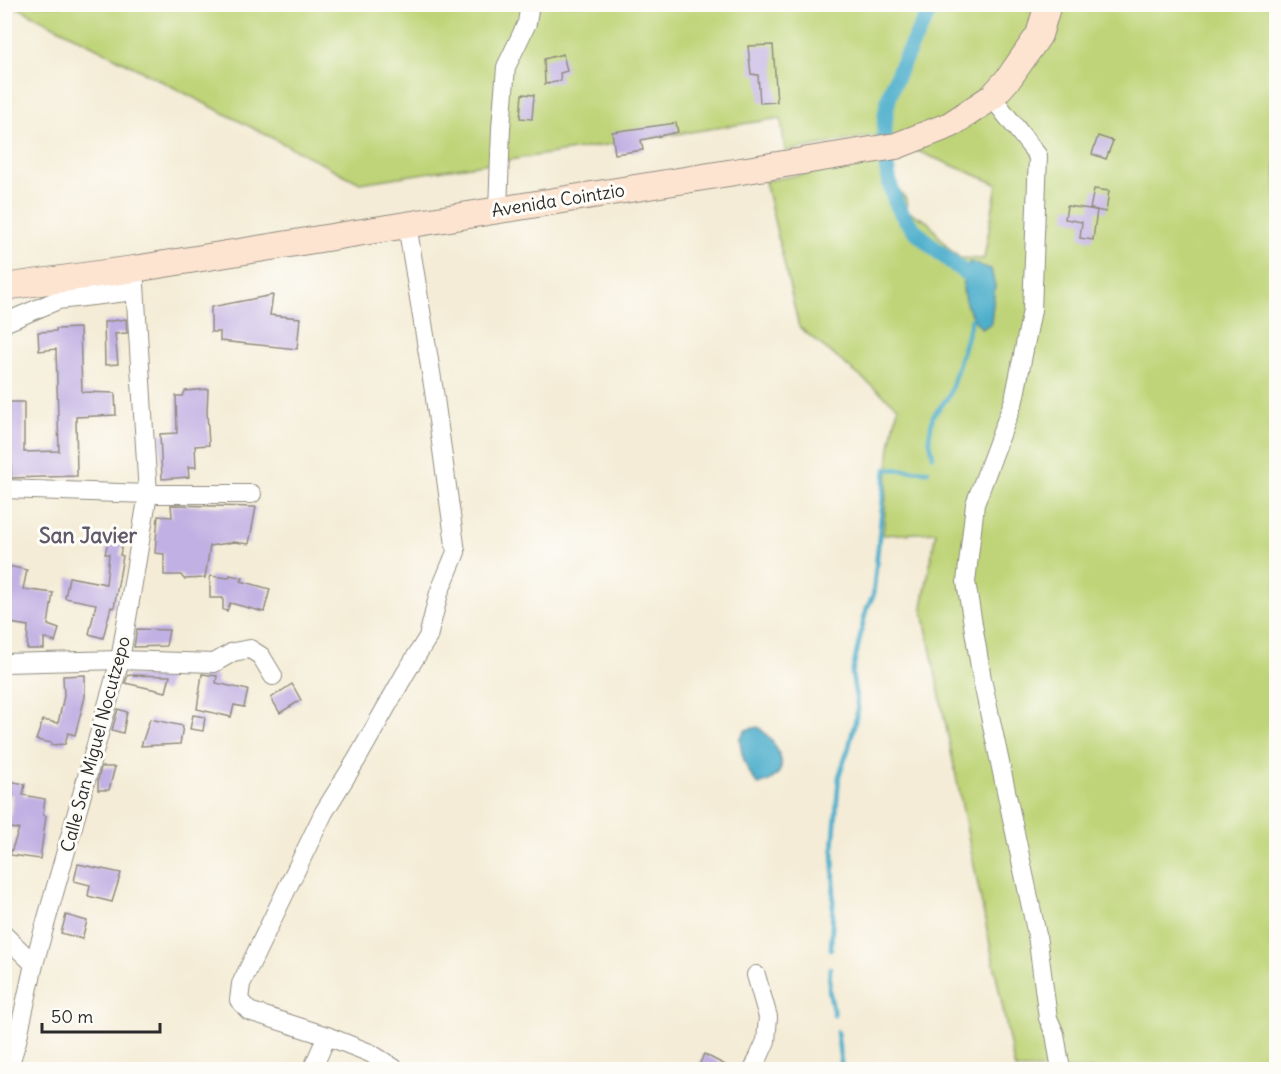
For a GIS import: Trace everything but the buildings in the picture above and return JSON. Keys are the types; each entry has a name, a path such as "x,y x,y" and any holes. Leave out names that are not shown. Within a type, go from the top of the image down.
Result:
{"main road":[{"name":"Avenida Cointzio","path":"4,287 135,280 407,224 886,148 950,125 992,97 1009,78 1039,35 1048,4"}],"street":[{"path":"498,210 500,139 507,67 527,23 530,4"},
{"path":"992,97 1038,156 1032,310 1014,400 975,504 966,582 982,679 1036,934 1048,1018 1055,1034 1061,1070"},
{"path":"397,1070 370,1053 327,1036 249,1011 239,1000 242,984 324,812 428,638 439,592 456,552 434,391 407,224"},
{"path":"4,323 58,300 135,280"},
{"name":"Calle San Miguel Nocutzepo","path":"8,1070 17,1041 34,964 120,660 148,494 135,280"},
{"path":"4,489 148,494 252,494"},
{"path":"4,663 120,660 214,663 233,652 250,649 261,656 273,676"},
{"path":"4,935 34,964"},
{"path":"753,1070 766,1041 768,1017 756,975"},
{"path":"312,1070 327,1036"}],"green space":[{"path":"13,5 1276,5 1276,1069 1015,1069 922,607 936,532 883,535 890,446 898,407 799,327 765,181 893,158 895,186 906,199 908,211 928,222 948,248 960,258 984,259 997,184 879,135 785,151 781,118 360,183"}],"water":[{"path":"970,262 991,269 995,286 991,323 982,329 971,314 964,297 964,280"},
{"path":"758,727 769,737 781,759 778,773 768,782 759,785 745,763 740,738 746,730"}],"waterway":[{"path":"933,4 891,91 885,122 885,157 892,192 906,220 926,241 964,272"},
{"path":"933,456 929,437 933,416 949,396 972,319"},
{"path":"831,949 833,850 839,776 858,709 852,674 866,610 873,596 886,469 928,471"},
{"path":"830,968 829,989 834,1015"},
{"path":"837,1032 842,1070"}],"district":[{"name":"San Javier","path":"88,535"}]}
